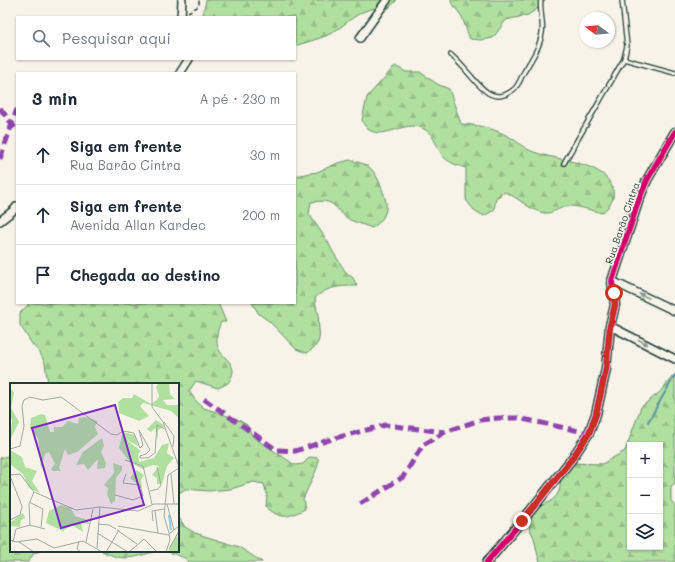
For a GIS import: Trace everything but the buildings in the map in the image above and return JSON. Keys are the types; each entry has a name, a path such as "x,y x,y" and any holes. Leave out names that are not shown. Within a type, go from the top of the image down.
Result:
{"street":[{"path":"181,16 182,0"},
{"path":"360,38 387,0"},
{"path":"181,72 188,60"},
{"name":"Rua Barão Cintra","path":"487,562 571,460 589,434 596,414 606,370 610,326 615,305 612,281 639,199 675,132"},
{"path":"0,221 16,207"},
{"path":"612,281 675,311"},
{"path":"610,326 675,359"}],"lane":[{"path":"451,54 483,90 490,95 504,95 514,90 538,46 542,34 543,19 540,7 541,0"},
{"path":"564,163 624,58 627,46 622,0"},
{"path":"624,58 675,73"}],"path":[{"path":"183,16 199,6 199,0"}],"green space":[{"path":"206,0 397,0 388,9 371,9 357,15 330,34 296,46 296,16 204,16 203,14"},
{"path":"450,0 546,0 528,15 506,20 493,38 481,40 470,39 462,17"},
{"path":"395,66 406,72 420,72 437,84 449,89 461,124 475,125 495,130 513,139 531,151 580,164 601,173 609,180 613,190 611,203 602,213 571,206 544,213 529,207 505,192 496,198 494,210 484,216 474,210 466,200 466,168 447,160 442,155 432,136 426,130 415,126 409,126 382,133 369,130 364,124 362,120 367,97"},
{"path":"350,160 370,168 375,174 385,197 386,208 382,218 372,228 350,220 330,203 319,201 311,202 309,214 345,271 353,278 357,286 345,286 330,289 315,298 317,312 319,313 319,340 317,344 307,353 296,349 270,322 259,314 253,304 296,304 296,176 317,172 338,163"},
{"path":"29,304 218,304 226,322 221,322 217,335 217,344 220,351 232,366 232,374 228,383 218,388 196,381 189,391 196,401 204,408 237,419 247,425 253,437 295,465 303,464 310,457 318,458 318,466 303,499 305,509 289,516 281,516 277,514 266,507 267,495 264,484 253,482 231,489 209,491 185,489 179,493 179,383 48,383 45,363 40,353 32,344 20,325 20,313"},
{"path":"675,375 675,411 673,415 675,426 675,483 671,486 671,501 675,505 675,562 540,562 529,524 534,512 555,497 559,492 560,471 568,463 602,464 625,451 627,446 627,550 663,550 663,442 628,442 641,407 659,393"},
{"path":"10,455 10,552 37,552 34,553 28,562 0,562 0,458"},
{"path":"179,518 185,527 195,533 239,547 262,562 189,562 185,558 169,552 179,552"},
{"path":"104,552 153,552 129,558 116,557"}],"waterway":[{"path":"648,422 675,375"}],"marked path":[{"path":"0,108 16,130"},
{"path":"0,159 16,112"},
{"path":"204,399 277,450 295,451 335,438 386,425 445,432"},
{"path":"360,504 403,477 423,445 445,432 480,420 518,418 589,433"}],"cycle path":[{"path":"487,562 571,460 589,433 596,414 606,369 610,326 615,305 612,281 639,199 647,180 675,132"}],"route":[{"path":"522,521 571,460 589,434 596,414 606,370 610,326 615,305 614,293"}]}
